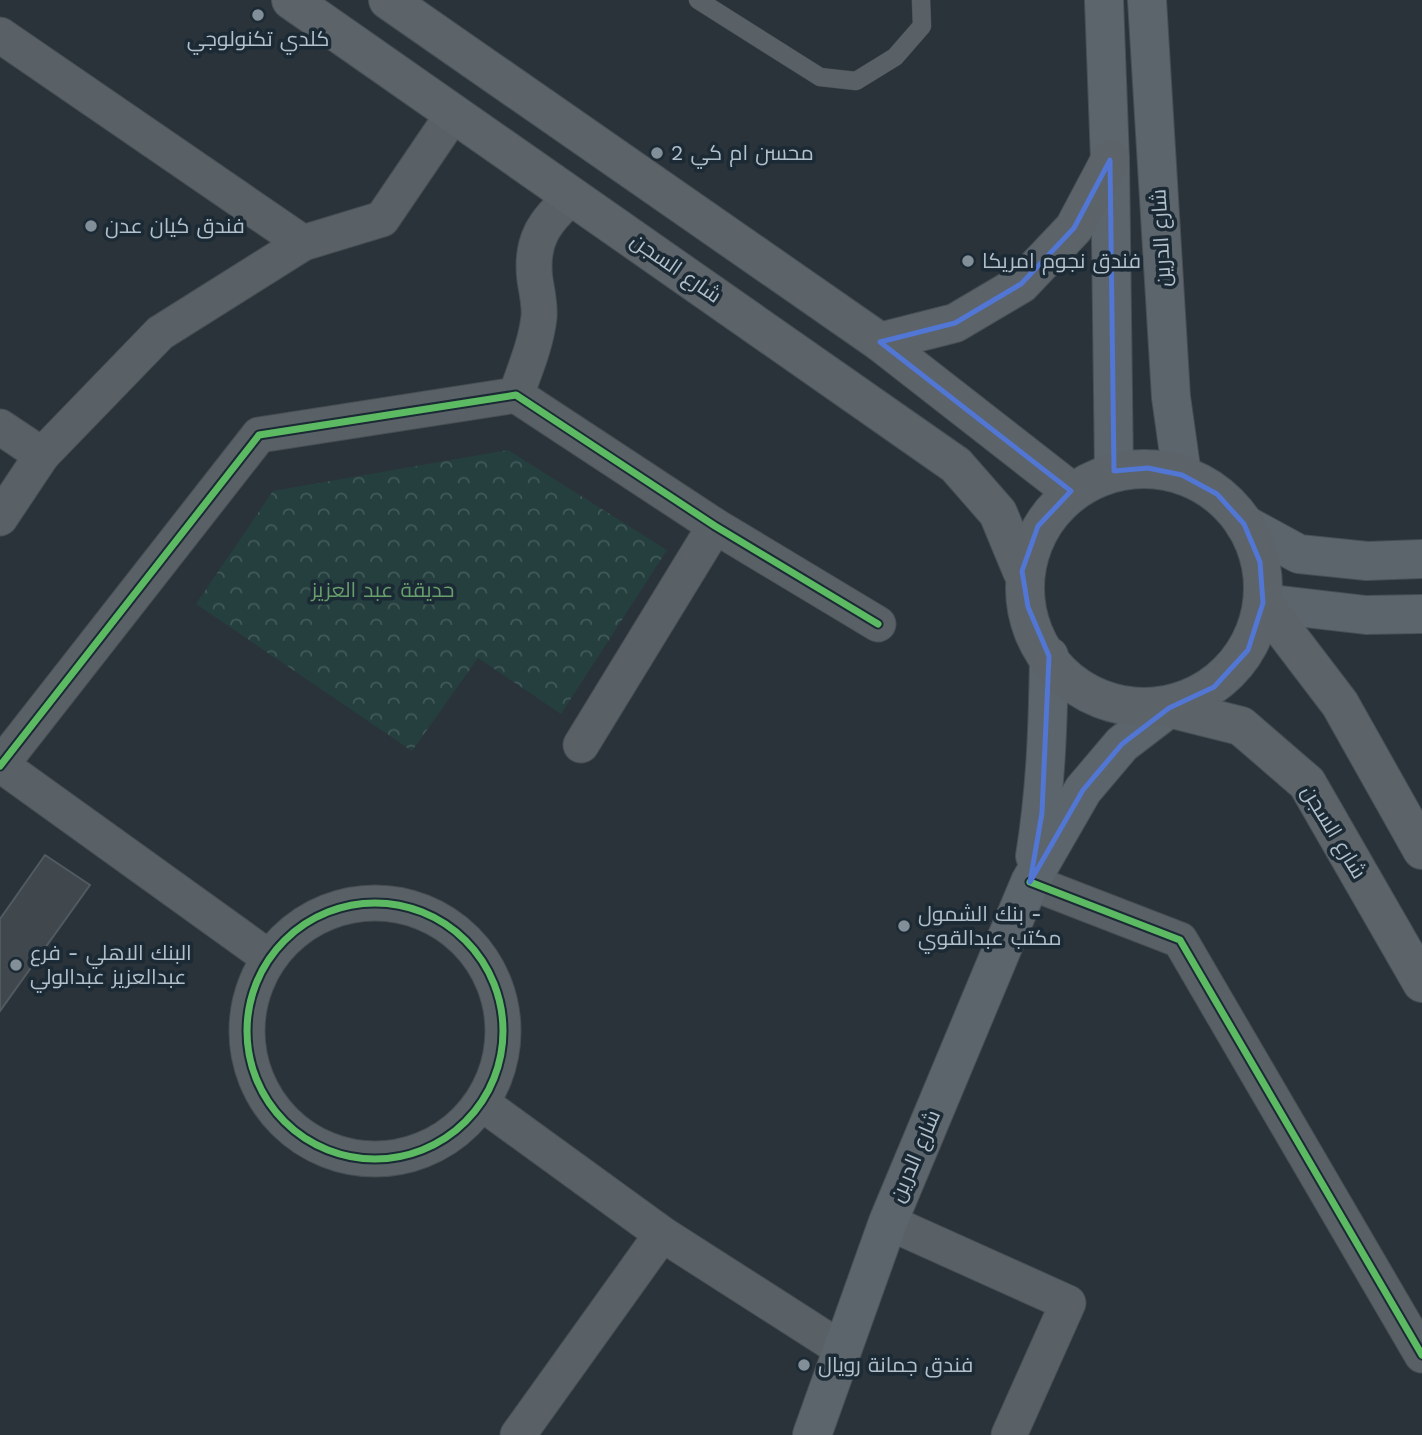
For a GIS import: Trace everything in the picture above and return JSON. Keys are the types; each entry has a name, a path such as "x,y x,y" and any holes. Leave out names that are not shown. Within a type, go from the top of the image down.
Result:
{"main road":[{"name":"شارع السجن","path":"291,0 956,465 998,513 1022,571"},
{"path":"388,0 880,342 1071,491"},
{"path":"1104,0 1110,160 1114,471"},
{"name":"شارع الدرين","path":"1147,0 1171,397 1182,475"},
{"path":"880,342 955,323 1021,284 1074,228 1110,160"},
{"path":"1148,468 1182,475 1217,494 1244,524 1260,562 1263,603 1248,650 1214,687 1169,708 1129,710 1091,699 1049,656 1028,607 1022,571 1038,526 1071,491 1114,471 1148,468"},
{"path":"1244,524 1299,554 1367,561 1422,559"},
{"path":"1263,603 1366,615 1422,614"},
{"path":"1263,603 1340,704 1422,850"},
{"name":"شارع الدرين","path":"1030,882 1044,789 1049,656"},
{"name":"شارع السجن","path":"1169,708 1241,726 1307,783 1422,983"},
{"name":"شارع الدرين","path":"812,1435 888,1222 1030,882 1083,790 1122,744 1169,708"}],"street":[{"path":"0,35 303,243"},
{"path":"0,517 42,455 160,332 303,243 382,219 454,113"},
{"path":"516,395 535,343 540,314 533,263 537,238 555,212 573,196"},
{"path":"268,957 0,765 259,435 516,395 716,526 878,624"},
{"path":"0,426 42,455"},
{"path":"581,745 716,526"},
{"path":"1030,882 1180,940 1422,1355"},
{"path":"351,903 402,904 448,924 483,960 502,1007 502,1057 483,1104 447,1139 400,1158 349,1158 303,1138 267,1101 248,1054 248,1004 268,957 304,922 351,903"},
{"path":"483,1104 662,1234 843,1350"},
{"path":"888,1222 1068,1303 1009,1435"},
{"path":"518,1435 662,1234"}],"lane":[{"path":"698,0 820,77 856,81 895,57 922,26 921,0"}],"highlighted area":[{"path":"1110,160 1114,471 1148,468 1182,475 1217,494 1244,524 1260,562 1263,603 1248,650 1214,687 1169,708 1122,744 1083,790 1030,882 1042,813 1049,656 1028,607 1022,571 1038,526 1071,491 880,342 955,323 1021,284 1074,228"}],"green space":[{"name":"حديقة عبد العزيز","path":"508,450 667,550 561,714 478,658 412,751 196,604 273,491"}],"building":[{"name":"البنك الاهلي - فرع عبدالعزيز عبدالولي","path":"45,855 90,885 0,1011 0,919"}],"cycle path":[{"path":"0,766 259,435 516,395 715,526 878,624"},
{"path":"1030,882 1180,940 1422,1355"},
{"path":"375,903 412,909 435,918 456,932 474,950 493,982 503,1031 497,1068 488,1091 474,1112 456,1130 424,1149 375,1159 338,1153 315,1144 294,1130 276,1112 257,1080 247,1031 253,994 262,971 276,950 294,932 326,913 375,903"}],"place":[{"name":"كلدي تكنولوجي","path":"258,15"},
{"name":"محسن ام كي 2","path":"657,153"},
{"name":"فندق كيان عدن","path":"91,226"},
{"name":"فندق نجوم امريكا","path":"968,261"},
{"name":"بنك الشمول - مكتب عبدالقوي","path":"904,926"},
{"name":"البنك الاهلي - فرع عبدالعزيز عبدالولي","path":"16,965"},
{"name":"فندق جمانة رويال","path":"804,1365"}]}
